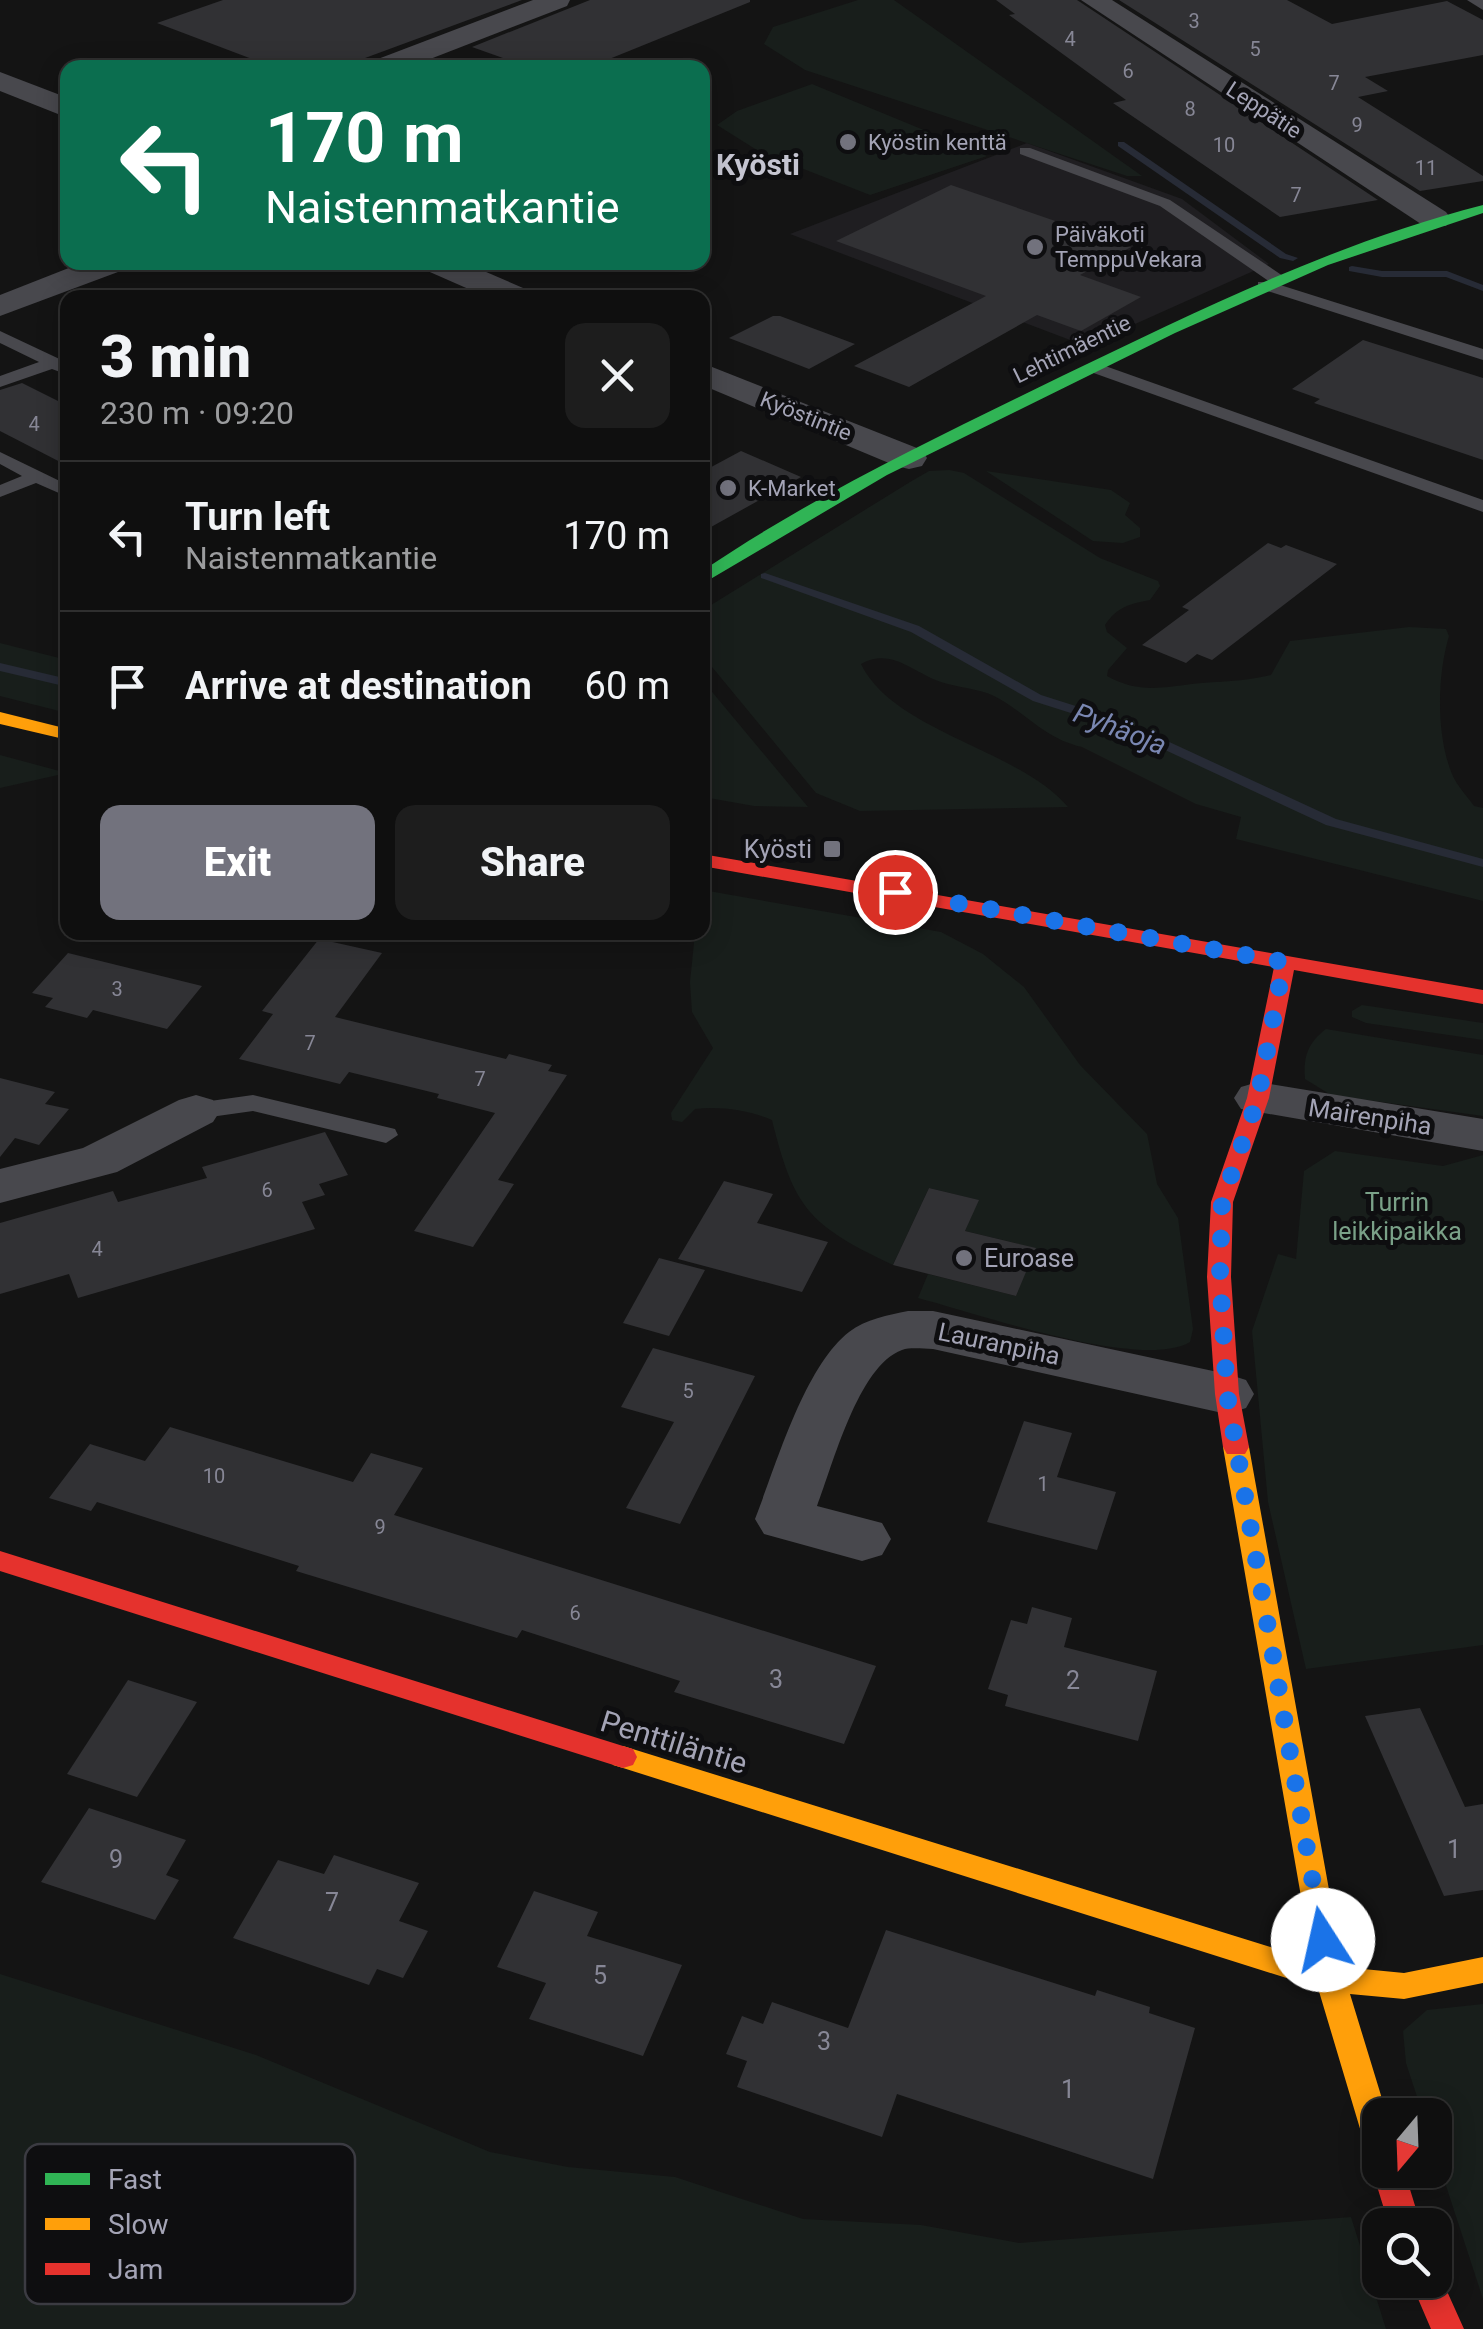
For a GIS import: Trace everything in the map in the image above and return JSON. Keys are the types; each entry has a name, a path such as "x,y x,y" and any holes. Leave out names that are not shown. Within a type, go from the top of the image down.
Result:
{"street":[{"path":"401,60 557,0"},
{"name":"Leppätie","path":"1094,0 1434,219"},
{"path":"0,81 60,106"},
{"name":"Lehtimäentie","path":"710,574 811,511 909,458 1271,282 1434,219 1483,209"},
{"path":"0,306 94,270"},
{"path":"453,270 499,290"},
{"name":"Kyöstintie","path":"710,376 909,458"},
{"path":"0,718 60,733"},
{"path":"710,861 1483,997"},
{"path":"1284,962 1258,1098 1222,1202 1220,1276 1227,1394 1330,1980 1366,2098"},
{"name":"Mairenpiha","path":"1258,1098 1483,1135"},
{"path":"0,1186 99,1160 196,1112"},
{"name":"Lauranpiha","path":"862,1538 784,1520 838,1382 854,1356 885,1334 916,1328 933,1330 1227,1394"},
{"name":"Penttiläntie","path":"0,1561 1330,1980 1404,1986 1483,1970"},
{"path":"1434,2298 1448,2329"}],"lane":[{"path":"1025,151 1164,204 1271,282 1483,355"},
{"path":"0,336 60,366"},
{"path":"0,382 60,366"},
{"path":"1094,367 1483,506"},
{"path":"0,456 60,488"},
{"path":"0,492 37,476"},
{"path":"196,1112 253,1102 386,1135"}],"shaded area":[{"name":"Päiväkoti TemppuVekara","path":"1027,143 1182,199 1269,264 1086,346 790,234"}],"green space":[{"path":"858,0 894,0 1142,176 1127,176 805,70 764,44 773,27"},
{"name":"Kyöstin kenttä","path":"812,84 987,156 870,195 760,152 717,125 737,111"},
{"path":"929,471 964,473 1100,558 1158,581 1160,586 1150,600 1124,607 1105,625 1107,632 1127,648 1107,676 1129,685 1159,688 1271,675 1290,641 1409,627 1446,629 1449,636 1440,687 1443,742 1457,783 1474,806 1483,808 1483,901 1236,839 1241,817 1196,804 1056,738 994,696 941,682 883,658 861,664 877,687 900,707 1020,770 1068,807 860,811 816,793 710,664 710,606"},
{"path":"986,471 1111,490 1130,503 1125,515 1140,528 1140,537 1123,543 1093,541"},
{"path":"0,643 60,658 60,711 0,696"},
{"path":"710,689 808,807 754,806 710,798"},
{"path":"0,755 60,771 60,775 0,788"},
{"path":"710,891 941,932 983,954 1024,987 1080,1065 1147,1134 1157,1184 1178,1218 1193,1329 1190,1342 1167,1349 1098,1345 918,1298 928,1274 1016,1296 1035,1248 965,1231 978,1200 929,1188 893,1265 842,1238 809,1211 788,1175 772,1120 744,1111 714,1108 695,1109 682,1122 672,1120 671,1113 713,1048 692,1012 694,940 710,940"},
{"path":"1362,1005 1483,1023 1483,1040 1366,1023 1352,1017 1352,1011"},
{"path":"1326,1029 1483,1055 1483,1116 1331,1095 1305,1079 1308,1051"},
{"name":"Turrin leikkipaikka","path":"1335,1151 1443,1166 1483,1155 1483,1645 1306,1669 1268,1502 1252,1331 1278,1254 1296,1259 1304,1171"},
{"path":"0,1974 256,2055 490,2152 568,2167 675,2177 803,2219 921,2225 1019,2243 1351,2217 1362,2252 1362,2298 1376,2298 1386,2329 0,2329"},
{"path":"1483,2004 1483,2299 1447,2188 1452,2188 1452,2098 1417,2098 1406,2063 1403,2031 1427,2010"}],"building":[{"path":"223,0 522,0 360,60 255,60 157,23"},
{"path":"590,0 750,0 607,60 509,60 472,47"},
{"path":"996,0 1077,0 1378,200 1280,217 1113,103 1126,100 1009,15 1015,14"},
{"path":"1119,0 1287,0 1332,24 1447,1 1483,20 1483,55 1365,77 1388,91 1358,97 1483,176 1483,181 1420,191"},
{"path":"951,185 1131,247 1080,275 1141,297 1081,331 1037,315 909,387 854,366 986,296 836,241"},
{"path":"773,316 855,344 809,369 729,338"},
{"path":"1363,340 1483,378 1483,460 1314,403 1320,399 1292,389"},
{"path":"22,383 60,402 60,462 0,431 0,390"},
{"path":"741,451 801,477 710,528 710,468"},
{"path":"1268,543 1281,548 1286,545 1337,564 1212,660 1197,654 1186,663 1142,645 1189,610 1182,607"},
{"path":"318,940 324,940 382,953 335,1017 506,1059 509,1054 552,1065 548,1071 567,1075 498,1180 514,1184 473,1247 414,1231 495,1113 437,1098 439,1094 349,1072 340,1084 239,1059 273,1014 262,1011"},
{"path":"68,953 202,986 167,1029 93,1010 87,1018 45,1007 53,998 32,993"},
{"path":"0,1078 55,1092 45,1104 69,1109 39,1145 15,1138 0,1157"},
{"path":"325,1132 348,1175 319,1184 325,1195 302,1202 315,1229 78,1298 69,1274 0,1294 0,1223 113,1191 118,1202 207,1178 202,1167"},
{"path":"724,1181 773,1194 757,1223 828,1242 802,1292 678,1259"},
{"path":"929,1188 979,1200 965,1231 1036,1248 1016,1296 893,1265"},
{"path":"659,1258 705,1270 669,1336 623,1323"},
{"path":"653,1348 755,1376 680,1524 626,1508 674,1422 621,1407"},
{"path":"1024,1421 1072,1433 1057,1477 1116,1492 1097,1550 987,1522"},
{"path":"170,1427 353,1482 371,1453 423,1468 394,1515 876,1666 844,1744 674,1692 680,1681 522,1630 517,1638 296,1571 299,1566 97,1502 91,1511 49,1498 90,1444 145,1461"},
{"path":"1032,1607 1072,1618 1064,1647 1157,1671 1138,1741 1005,1706 1008,1695 988,1689 1011,1620 1027,1624"},
{"path":"128,1680 197,1702 137,1797 67,1774"},
{"path":"1420,1708 1465,1807 1483,1804 1483,1890 1444,1896 1365,1716"},
{"path":"89,1808 186,1840 166,1875 179,1880 155,1920 41,1882"},
{"path":"334,1855 419,1883 399,1921 428,1931 403,1978 377,1969 369,1985 233,1938 278,1860 324,1874"},
{"path":"534,1891 598,1912 587,1936 682,1965 643,2056 529,2019 546,1983 497,1967"},
{"path":"886,1930 1095,1996 1097,1990 1150,2007 1149,2013 1195,2028 1153,2179 897,2094 882,2137 737,2087 747,2061 726,2054 742,2016 763,2024 772,2002 848,2028"}],"waterway":[{"path":"1121,144 1283,256 1293,258"},
{"path":"1352,269 1382,274 1447,274 1483,288"},
{"name":"Pyhäoja","path":"765,576 915,629 1037,698 1122,725 1331,822 1483,863"},
{"name":"Pyhäoja","path":"0,667 60,681"}],"traffic: fast":[{"path":"710,574 790,522 881,471 1170,330 1323,262 1483,209"}],"traffic: slow":[{"path":"0,718 60,733"},
{"path":"1236,1447 1330,1979 1367,2098"},
{"path":"623,1757 1330,1979 1404,1986 1483,1970"}],"traffic: jam":[{"path":"710,861 1483,997"},
{"path":"1236,1447 1227,1394 1219,1277 1222,1202 1258,1098 1285,962"},
{"path":"0,1561 623,1757"},
{"path":"1394,2188 1400,2208"},
{"path":"1434,2298 1448,2329"}],"place":[{"name":"Kyöstin kenttä","path":"848,142"},
{"name":"Päiväkoti TemppuVekara","path":"1035,247"},
{"name":"K-Market","path":"728,488"},
{"name":"Kyösti","path":"832,849"},
{"name":"Euroase","path":"964,1258"}],"district":[{"name":"Kyösti","path":"758,164"}],"route":[{"path":"895,892 1284,962 1258,1098 1225,1184 1220,1276 1227,1394 1323,1940"}]}
